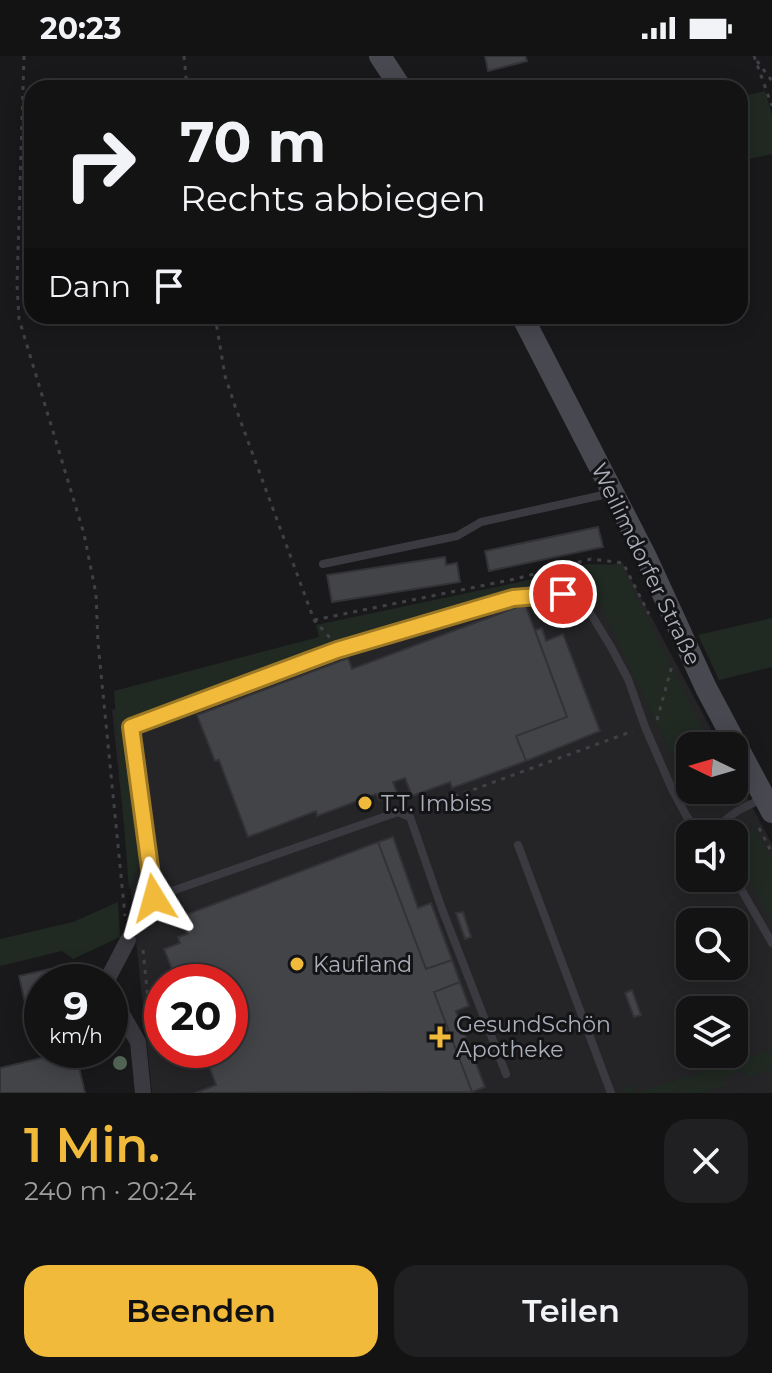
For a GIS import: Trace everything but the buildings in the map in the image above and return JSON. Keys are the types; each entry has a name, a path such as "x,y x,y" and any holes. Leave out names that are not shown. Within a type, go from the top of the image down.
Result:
{"main road":[{"path":"380,56 396,80"},
{"name":"Weilimdorfer Straße","path":"526,324 646,557 725,732"},
{"name":"Weilimdorfer Straße","path":"748,780 768,805"}],"street":[{"path":"115,964 128,940"},
{"path":"128,1024 138,1042 143,1093"}],"lane":[{"path":"323,564 457,536 481,522 613,493"},
{"path":"154,898 131,727 337,650 513,598 563,594 586,606 628,679 645,727 689,820"},
{"path":"672,789 676,789"},
{"path":"726,820 731,815 768,805"},
{"path":"128,940 149,899 398,812 410,817 506,1074"},
{"path":"518,845 611,1093"},
{"path":"743,892 772,943"}],"path":[{"path":"24,56 19,319 84,534 96,594 98,643 128,940"},
{"path":"184,56 186,80"},
{"path":"755,57 772,81"},
{"path":"755,57 772,106"},
{"path":"216,324 225,376 314,620 328,633"},
{"path":"314,620 515,579 591,559 623,563 625,567"},
{"path":"655,725 673,662"},
{"path":"445,800 645,727"},
{"path":"143,950 144,964"}],"shaded area":[{"path":"765,91 772,115 772,154 748,159 748,95"},
{"path":"622,562 713,732 676,732 676,804 748,804 748,799 772,844 772,1093 152,1093 149,1068 248,1068 248,964 144,964 144,1016 112,710 440,601"},
{"path":"588,564 621,565 704,732 676,732 676,764 587,577 472,602 324,649 321,642 322,655 131,727 146,850 129,890 114,691 319,637 316,625 524,581"},
{"path":"772,618 772,667 719,680 698,635"},
{"path":"753,827 772,859 772,922 748,878 748,831"},
{"path":"118,902 120,937 73,959 62,951 0,966 0,939 73,922"},
{"path":"772,1050 772,1069 748,1077 743,1070 723,1077 725,1086 702,1093 684,1093 682,1089 668,1093 635,1093 715,1068 748,1068 748,1058"},
{"path":"632,1085 635,1093 626,1093 624,1088"}],"place":[{"name":"T.T. Imbiss","path":"365,803"},
{"name":"Kaufland","path":"297,964"},
{"name":"GesundSchön Apotheke","path":"440,1037"}],"route":[{"path":"154,898 131,727 337,650 513,598 563,594"}]}
